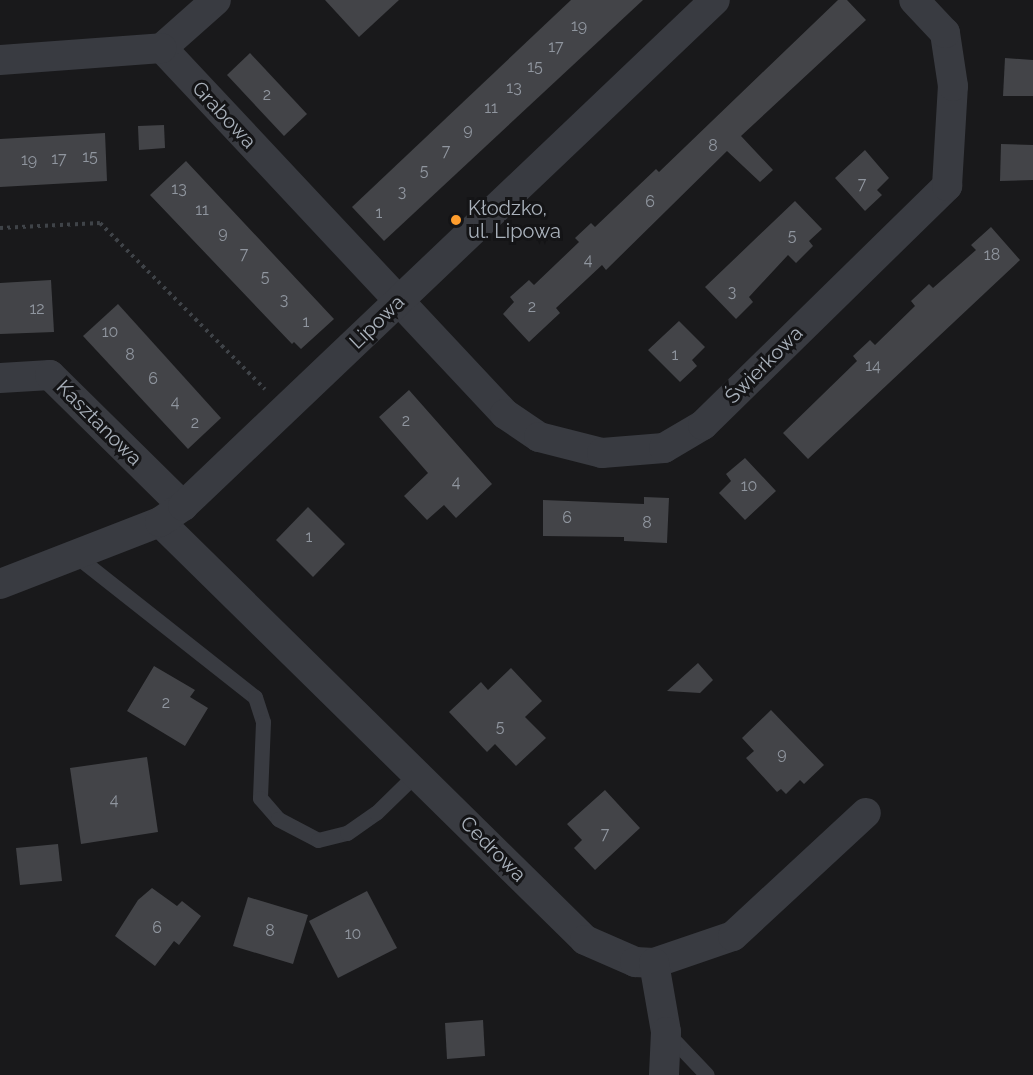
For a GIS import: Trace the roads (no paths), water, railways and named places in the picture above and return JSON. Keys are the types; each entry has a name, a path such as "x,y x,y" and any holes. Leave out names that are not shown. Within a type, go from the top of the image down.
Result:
{"street":[{"path":"0,60 162,48 216,0"},
{"name":"Lipowa","path":"0,584 171,514 286,411 398,301 715,0"},
{"name":"Świerkowa","path":"398,301 506,414 539,437 602,453 664,448 693,431 947,186 953,86 945,33 914,0"},
{"name":"Grabowa","path":"162,48 398,301"},
{"name":"Kasztanowa","path":"0,378 50,375 171,514"},
{"name":"Cedrowa","path":"171,514 416,774 585,940 634,962 654,963 733,936 866,813"},
{"path":"654,963 666,1032 664,1075"}],"lane":[{"path":"75,555 255,697 263,722 260,798 278,819 318,840 347,833 376,813 416,774"},
{"path":"666,1032 707,1075"}],"place":[{"name":"Kłodzko, ul. Lipowa","path":"456,220"}]}
